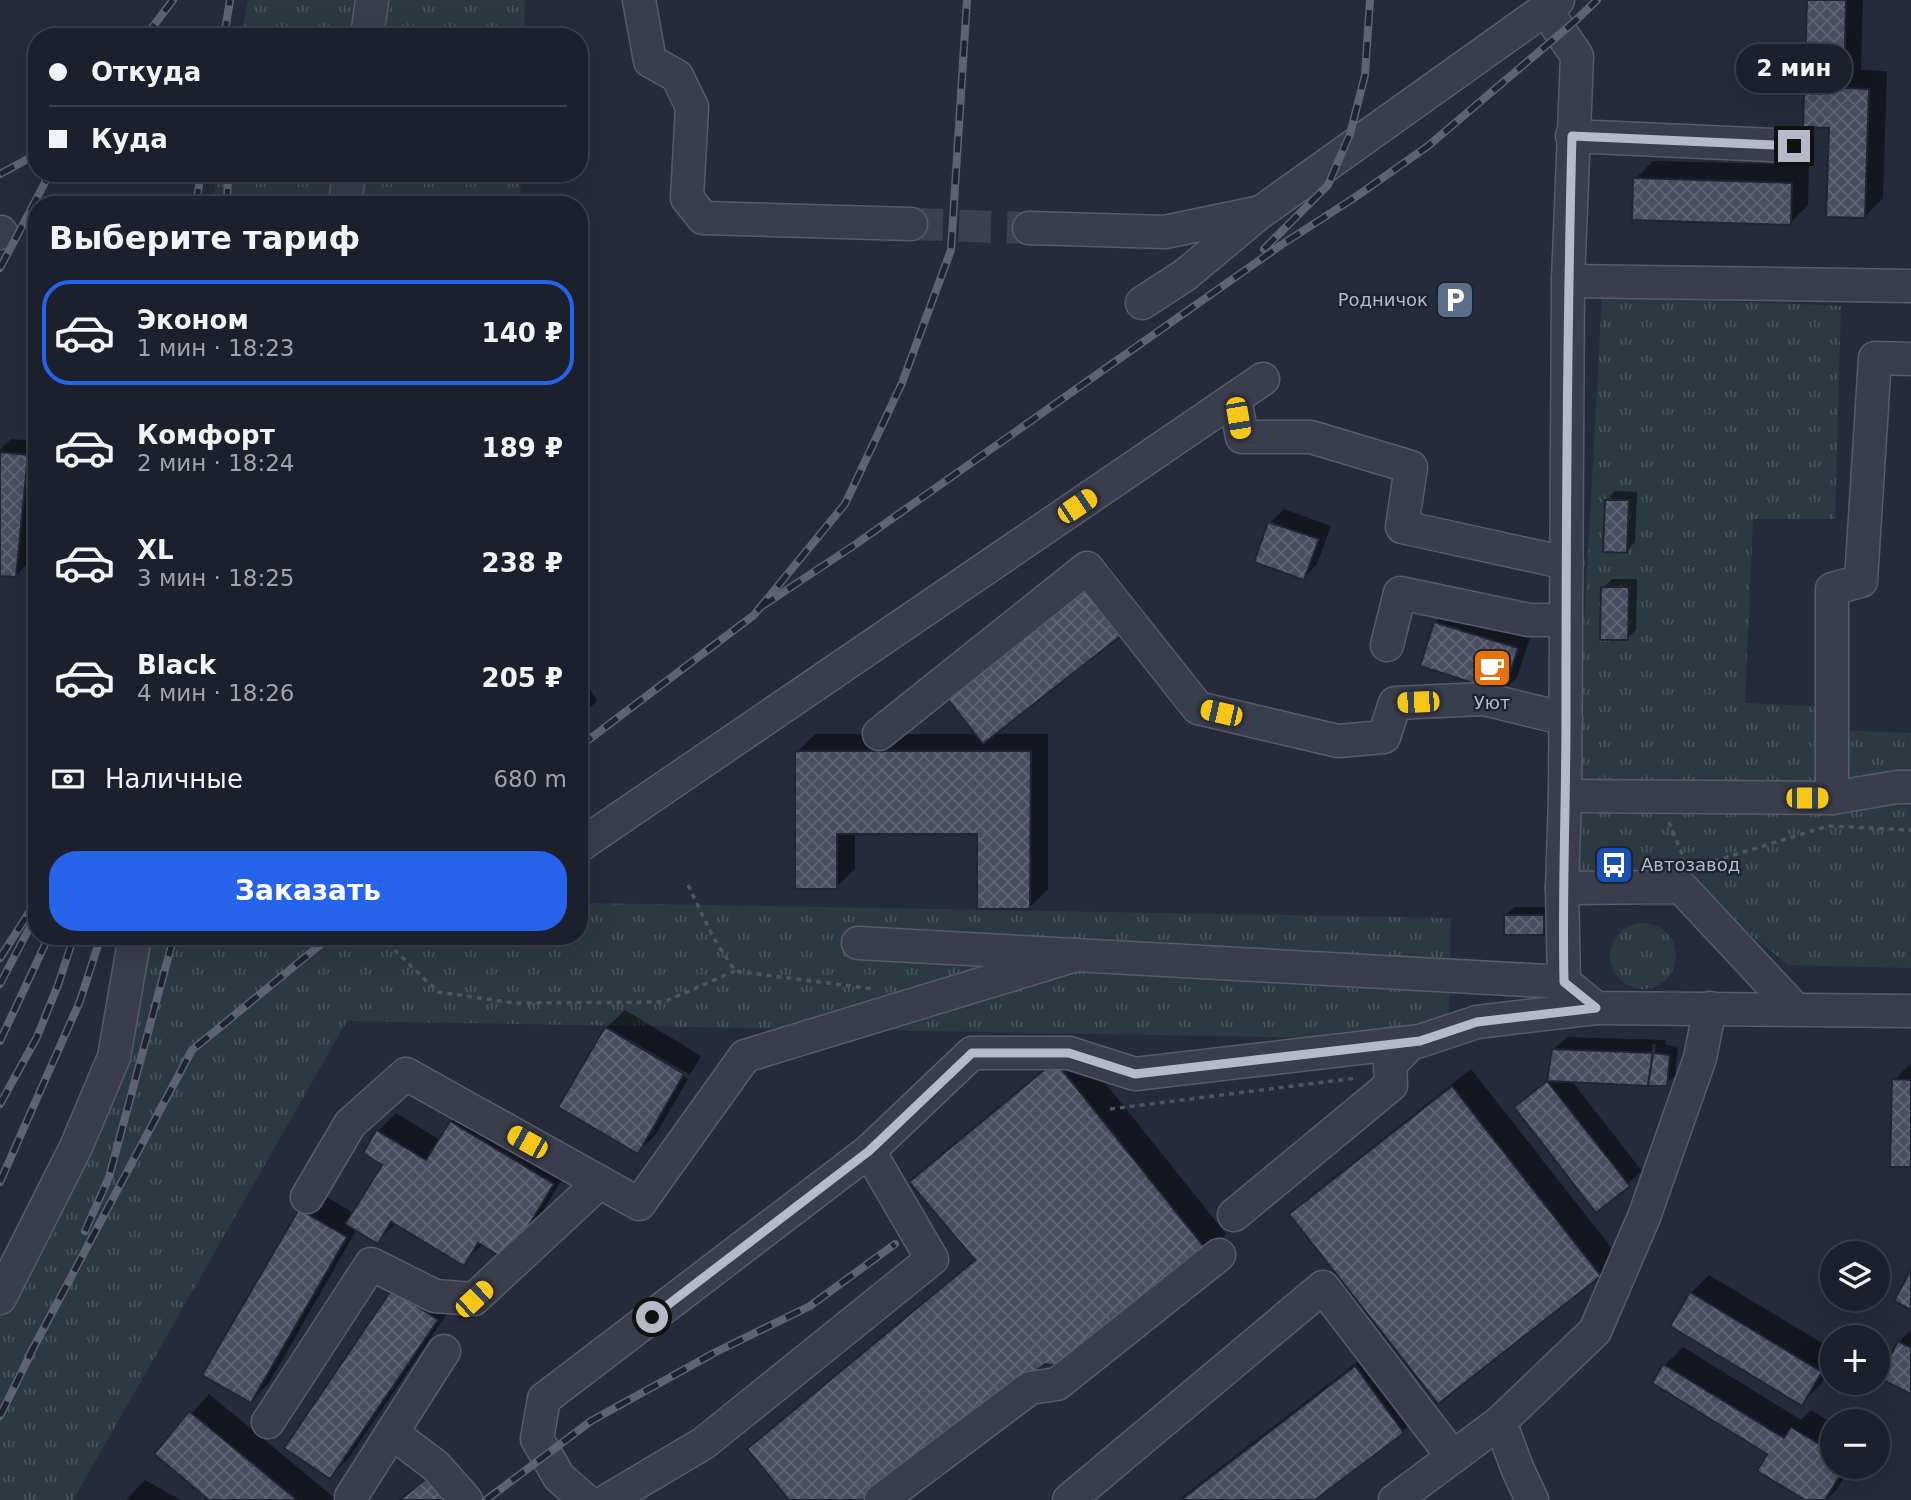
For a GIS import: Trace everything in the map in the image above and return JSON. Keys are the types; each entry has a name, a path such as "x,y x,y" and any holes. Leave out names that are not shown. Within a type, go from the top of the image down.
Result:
{"street":[{"path":"368,28 372,0"},
{"path":"639,0 650,61 677,76 692,107 687,198 703,218 911,224"},
{"path":"1142,303 1185,275 1261,212 1552,5 1577,56 1568,281 1566,719 1562,888 1564,982"},
{"path":"1572,136 1794,146"},
{"path":"1029,228 1165,232 1261,212"},
{"path":"1568,281 1911,286"},
{"path":"1832,798 1832,589 1861,581 1875,358 1911,359"},
{"path":"588,840 1263,379"},
{"path":"1235,398 1242,437 1311,437 1411,467 1402,527 1567,563"},
{"path":"879,734 1087,568 1198,708 1338,741 1384,737 1395,703 1484,699 1566,719"},
{"path":"1387,645 1400,593 1529,620 1566,620"},
{"path":"1565,796 1832,798 1911,787"},
{"path":"1562,888 1681,887 1794,1009"},
{"path":"858,943 1564,982 1596,1008"},
{"path":"0,1298 76,1147 114,1057 133,945"},
{"path":"307,1197 350,1124 406,1074 639,1204 745,1056 1076,955"},
{"path":"585,1500 559,1478 537,1439 544,1399 869,1151 972,1053 1069,1053 1135,1074 1412,1042 1477,1022 1596,1008 1911,1011"},
{"path":"1395,1500 1500,1422 1595,1331 1644,1217 1700,1058 1710,1009"},
{"path":"1234,1215 1391,1085 1390,1065 1412,1042"},
{"path":"608,1500 704,1443 932,1259 869,1151"},
{"path":"268,1422 371,1264 435,1296 474,1299 600,1182"},
{"path":"881,1500 1030,1388 1057,1384 1219,1255"},
{"path":"1075,1498 1323,1287 1453,1457"},
{"path":"351,1497 444,1351"},
{"path":"1500,1422 1518,1470 1533,1500"},
{"path":"391,1433 436,1466 466,1500"}],"path":[{"path":"1658,797 1688,869 1828,826 1911,830"},
{"path":"688,885 713,937 735,971"},
{"path":"389,945 438,992 513,1003 664,1002 735,971 884,990"},
{"path":"1110,1109 1390,1074"}],"green space":[{"path":"248,0 525,0 524,28 243,28"},
{"path":"216,182 521,182 520,196 214,196"},
{"path":"1602,296 1841,306 1835,519 1753,519 1745,703 1831,707 1832,730 1911,733 1911,968 1788,965 1675,874 1580,873 1579,720"},
{"path":"588,903 1451,918 1448,1040 347,1021 73,1500 0,1500 0,1310 104,1109 138,945 588,945"},
{"path":"1643,923 1656,925 1666,933 1674,943 1674,969 1666,979 1656,987 1643,989 1630,987 1620,979 1612,969 1610,956 1612,943 1620,933 1630,925"}],"building":[{"path":"1807,0 1846,0 1844,88 1869,89 1865,218 1826,217 1829,128 1803,127"},
{"path":"1633,178 1792,183 1791,225 1632,220"},
{"path":"0,452 28,455 16,577 0,576"},
{"path":"1605,500 1629,500 1627,553 1603,552"},
{"path":"1268,522 1319,539 1304,580 1254,562"},
{"path":"1090,584 1127,631 983,744 946,697"},
{"path":"1601,587 1629,587 1628,640 1600,640"},
{"path":"1434,622 1518,648 1504,693 1420,666"},
{"path":"795,751 1031,751 1030,909 977,909 977,834 837,834 837,889 795,889"},
{"path":"1504,915 1544,915 1544,935 1504,935"},
{"path":"605,1027 684,1074 638,1154 558,1107"},
{"path":"1552,1049 1653,1053 1648,1086 1547,1081"},
{"path":"1653,1053 1670,1055 1667,1086 1648,1086"},
{"path":"1055,1061 1209,1253 1068,1367 1045,1364 869,1500 789,1500 747,1449 975,1260 909,1182"},
{"path":"1892,1079 1911,1080 1911,1167 1890,1167"},
{"path":"1547,1081 1630,1186 1596,1213 1514,1107"},
{"path":"1452,1086 1601,1276 1438,1404 1289,1214"},
{"path":"450,1121 554,1184 507,1261 478,1243 464,1266 391,1222 378,1244 345,1224 382,1165 363,1153 376,1130 426,1160"},
{"path":"299,1209 347,1237 251,1403 202,1375"},
{"path":"1911,1269 1911,1310 1894,1301"},
{"path":"392,1289 438,1320 330,1479 284,1448"},
{"path":"1690,1292 1820,1371 1820,1375 1802,1406 1670,1326"},
{"path":"1898,1341 1911,1348 1911,1394 1890,1384 1890,1357"},
{"path":"1663,1364 1784,1438 1791,1427 1820,1445 1820,1479 1838,1479 1825,1500 1805,1500 1757,1471 1767,1454 1652,1383"},
{"path":"1355,1366 1404,1433 1315,1500 1181,1500"},
{"path":"189,1411 297,1500 209,1500 154,1454"},
{"path":"427,1478 445,1500 400,1500"}],"tunnel":[{"path":"911,224 1029,228"}],"railway":[{"path":"152,28 173,0"},
{"path":"225,28 230,0"},
{"path":"588,740 754,615 845,504 902,383 951,250 967,0"},
{"path":"1264,249 1328,185 1350,134 1365,75 1370,0"},
{"path":"761,607 856,544 1281,245 1428,146 1597,0"},
{"path":"0,174 28,159"},
{"path":"38,196 45,182"},
{"path":"197,196 200,182"},
{"path":"227,196 228,182"},
{"path":"0,268 28,215"},
{"path":"0,958 28,914"},
{"path":"0,984 28,931"},
{"path":"0,1041 45,945"},
{"path":"0,1104 37,1037 71,945"},
{"path":"0,1182 80,1001 98,945"},
{"path":"85,1231 109,1177 172,945"},
{"path":"29,1356 192,1050 320,945"},
{"path":"486,1500 591,1421 714,1353 810,1306 895,1244"},
{"path":"0,1416 34,1347"}],"place":[{"name":"Родничок","path":"1455,300"},
{"name":"Уют","path":"1492,668"},
{"name":"Автозавод","path":"1614,865"}],"route":[{"path":"652,1317 869,1151 972,1053 1069,1053 1135,1074 1420,1041 1477,1022 1596,1008 1564,982 1562,888 1572,136 1794,146"}]}
